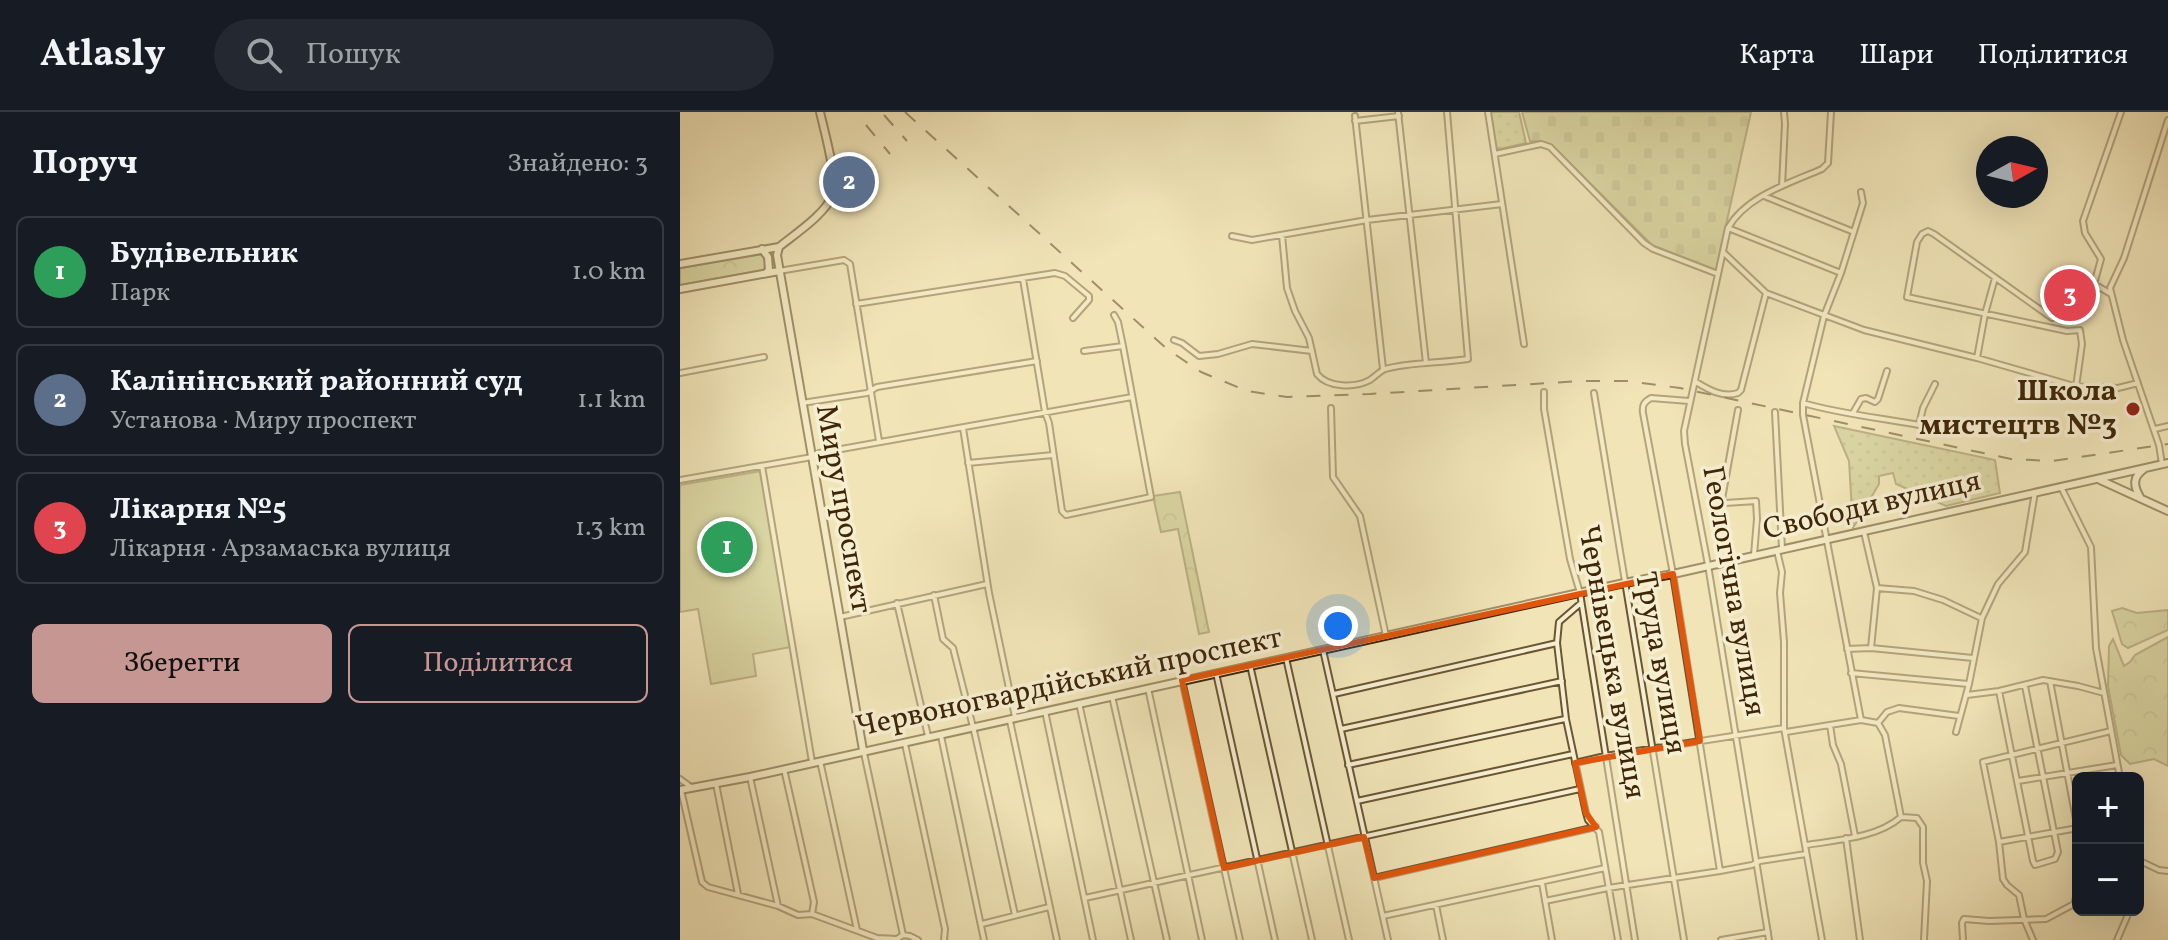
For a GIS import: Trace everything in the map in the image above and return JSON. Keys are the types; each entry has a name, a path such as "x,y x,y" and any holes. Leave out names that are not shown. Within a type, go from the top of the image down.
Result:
{"main road":[{"path":"680,264 779,247 819,214 833,195 834,177 820,112"},
{"name":"Миру проспект","path":"779,247 779,271 863,750"},
{"path":"762,249 768,257 769,270 766,273"},
{"path":"680,289 779,271"},
{"path":"2097,479 2165,463"},
{"path":"2140,497 2135,489 2135,478 2147,467"},
{"path":"2097,479 2168,511"},
{"name":"Свободи вулиця","path":"1561,597 2097,479"},
{"name":"Червоногвардійський проспект","path":"681,790 1561,597"}],"street":[{"path":"1282,235 1287,288 1309,338 1320,378 1334,384 1362,383 1383,369 1469,358 1447,112"},
{"path":"1488,112 1524,344"},
{"path":"1782,186 1784,112"},
{"path":"1831,112 1828,163 1822,169 1764,196 1735,215 1728,228 1841,273"},
{"path":"2111,294 2094,284 2101,259 2085,233 2083,221 2121,112"},
{"path":"1383,369 1355,118 1399,114 1426,363"},
{"path":"2165,463 2123,340 2110,288 2124,258 2168,120"},
{"path":"1495,154 1541,144 1550,147 1644,243 1718,274"},
{"path":"1861,192 1863,203 1824,316 1803,403 1825,540 1861,720"},
{"path":"1764,196 1854,232"},
{"path":"1232,236 1252,240 1367,220 1502,204"},
{"name":"Геологічна вулиця","path":"1728,228 1685,419 1685,444 1708,565 1769,940"},
{"path":"2052,318 1928,231 1917,242 1907,297 2067,331 2080,330 2082,344 2076,387"},
{"path":"1723,252 1766,293 1864,330 2076,387 2118,388 2138,383"},
{"path":"779,271 848,261 879,441"},
{"path":"856,304 1055,273 1065,276 1090,298 1073,318"},
{"path":"1977,358 1996,277"},
{"path":"1023,279 1062,511 1066,515 1150,497 1123,346 1114,315"},
{"path":"1695,382 1718,393 1735,395 1741,390 1766,293"},
{"path":"1174,340 1199,356 1252,344 1312,351"},
{"path":"1084,351 1123,346"},
{"path":"680,373 764,357"},
{"path":"802,403 867,393 877,387 1037,361"},
{"path":"1853,413 1861,399 1875,402 1878,399 1887,371"},
{"path":"1803,403 1836,413 1853,413 1919,425 1923,408 1935,384"},
{"name":"Чернівецька вулиця","path":"1544,392 1544,409 1565,534 1580,593 1635,940"},
{"name":"Труда вулиця","path":"1594,393 1684,940"},
{"path":"680,480 812,457 879,441 1132,397"},
{"path":"1690,401 1651,398 1643,406 1720,871"},
{"path":"1331,408 1333,477 1360,516 1386,636"},
{"path":"1738,410 1722,503 1756,501 1754,555"},
{"path":"1775,412 1785,730 1822,940"},
{"path":"2154,429 2168,426"},
{"path":"963,427 987,584 1057,940"},
{"path":"968,463 1053,455"},
{"path":"762,466 816,762 857,931"},
{"path":"2061,487 2091,547 2096,648 2119,772"},
{"path":"1956,732 1967,695 1982,618 1998,584 2025,552 2035,492"},
{"path":"1864,531 1877,588 1871,648"},
{"path":"840,617 987,584"},
{"path":"1877,588 1914,591 1982,618"},
{"path":"934,595 943,639 953,648 1015,915"},
{"path":"897,603 928,736"},
{"path":"1581,603 1559,622 1557,643 1566,719 1580,789 1588,820 1599,832 1618,940"},
{"path":"1333,694 1557,643"},
{"path":"1847,649 1871,648 1973,658"},
{"path":"1323,650 1388,940"},
{"path":"1286,658 1349,940"},
{"path":"1250,665 1312,940"},
{"path":"1216,673 1275,940"},
{"path":"1851,673 1969,684"},
{"path":"1182,680 1240,940"},
{"path":"1340,729 1562,681"},
{"path":"1967,695 2025,686 2032,681 2050,681 2105,693"},
{"path":"2050,681 2072,797"},
{"path":"1999,691 2035,865 2058,856 2025,686"},
{"path":"1148,688 1202,940"},
{"path":"1112,696 1167,940"},
{"path":"1079,703 1131,940"},
{"path":"1878,723 1887,712 1899,708 1959,716"},
{"path":"1045,711 1093,940"},
{"path":"1348,765 1566,719"},
{"path":"1575,763 1653,748 1861,720 1878,723 1885,735 1901,817"},
{"path":"1830,725 1855,836"},
{"path":"2033,940 2017,892 2003,879 1983,762 2111,731"},
{"path":"941,733 984,940"},
{"path":"905,741 945,929 944,940"},
{"name":"Миру проспект","path":"863,750 903,935"},
{"path":"1357,801 1573,754"},
{"path":"2018,781 2117,765"},
{"path":"784,769 814,902 812,914"},
{"path":"750,777 778,906"},
{"path":"680,779 692,788"},
{"path":"716,784 738,894"},
{"path":"1085,898 1580,789"},
{"path":"681,790 702,882 708,887 778,906 798,915 812,914 857,931 889,939 903,935 918,940"},
{"path":"1806,845 1855,836 1892,825 1901,817 1917,818 1923,827 1923,863 1927,881 1924,940"},
{"path":"1374,878 1596,827"},
{"path":"1999,842 2072,829"},
{"path":"1846,838 1860,940"},
{"path":"1545,901 1806,854"},
{"path":"2144,863 2168,871"},
{"path":"1383,916 1605,868"},
{"path":"1542,883 1552,940"},
{"path":"1436,905 1443,940"},
{"path":"1963,940 1963,920 1967,918 1989,921 2046,919 2072,905"},
{"path":"982,924 1050,907"},
{"path":"2117,940 2127,916"},
{"path":"1721,940 1768,932"}],"highlighted area":[{"path":"1673,574 1700,741 1575,763 1586,813 1596,827 1374,878 1364,837 1224,868 1182,680"}],"green space":[{"path":"1490,112 1519,112 1526,143 1496,148"},
{"path":"1522,112 1751,112 1716,270 1652,245 1552,145 1530,141"},
{"path":"761,254 765,257 766,267 763,270 680,285 680,268"},
{"path":"1834,426 1995,460 2000,493 1946,506 1896,484 1893,473 1879,476 1879,484 1853,528 1849,461"},
{"path":"761,471 791,647 753,654 756,676 711,684 698,609 680,612 680,485"},
{"path":"1180,492 1209,632 1199,634 1178,529 1161,532 1153,496"},
{"path":"2122,608 2137,613 2168,610 2168,630 2128,648 2122,644 2112,611"},
{"path":"2168,637 2168,766 2154,759 2130,764 2121,755 2108,686 2109,646 2113,639 2124,666 2135,655"}],"railway":[{"path":"905,112 1167,349 1201,372 1247,391 1287,397 1627,381 1680,388 2011,459 2053,461 2168,444"},
{"path":"884,115 907,141"},
{"path":"866,125 890,154"}],"place":[{"name":"Калінінський районний суд","path":"849,182"},
{"name":"Лікарня №5","path":"2070,295"},
{"name":"Школа мистецтв №3","path":"2133,409"},
{"name":"Будівельник","path":"727,547"}]}
